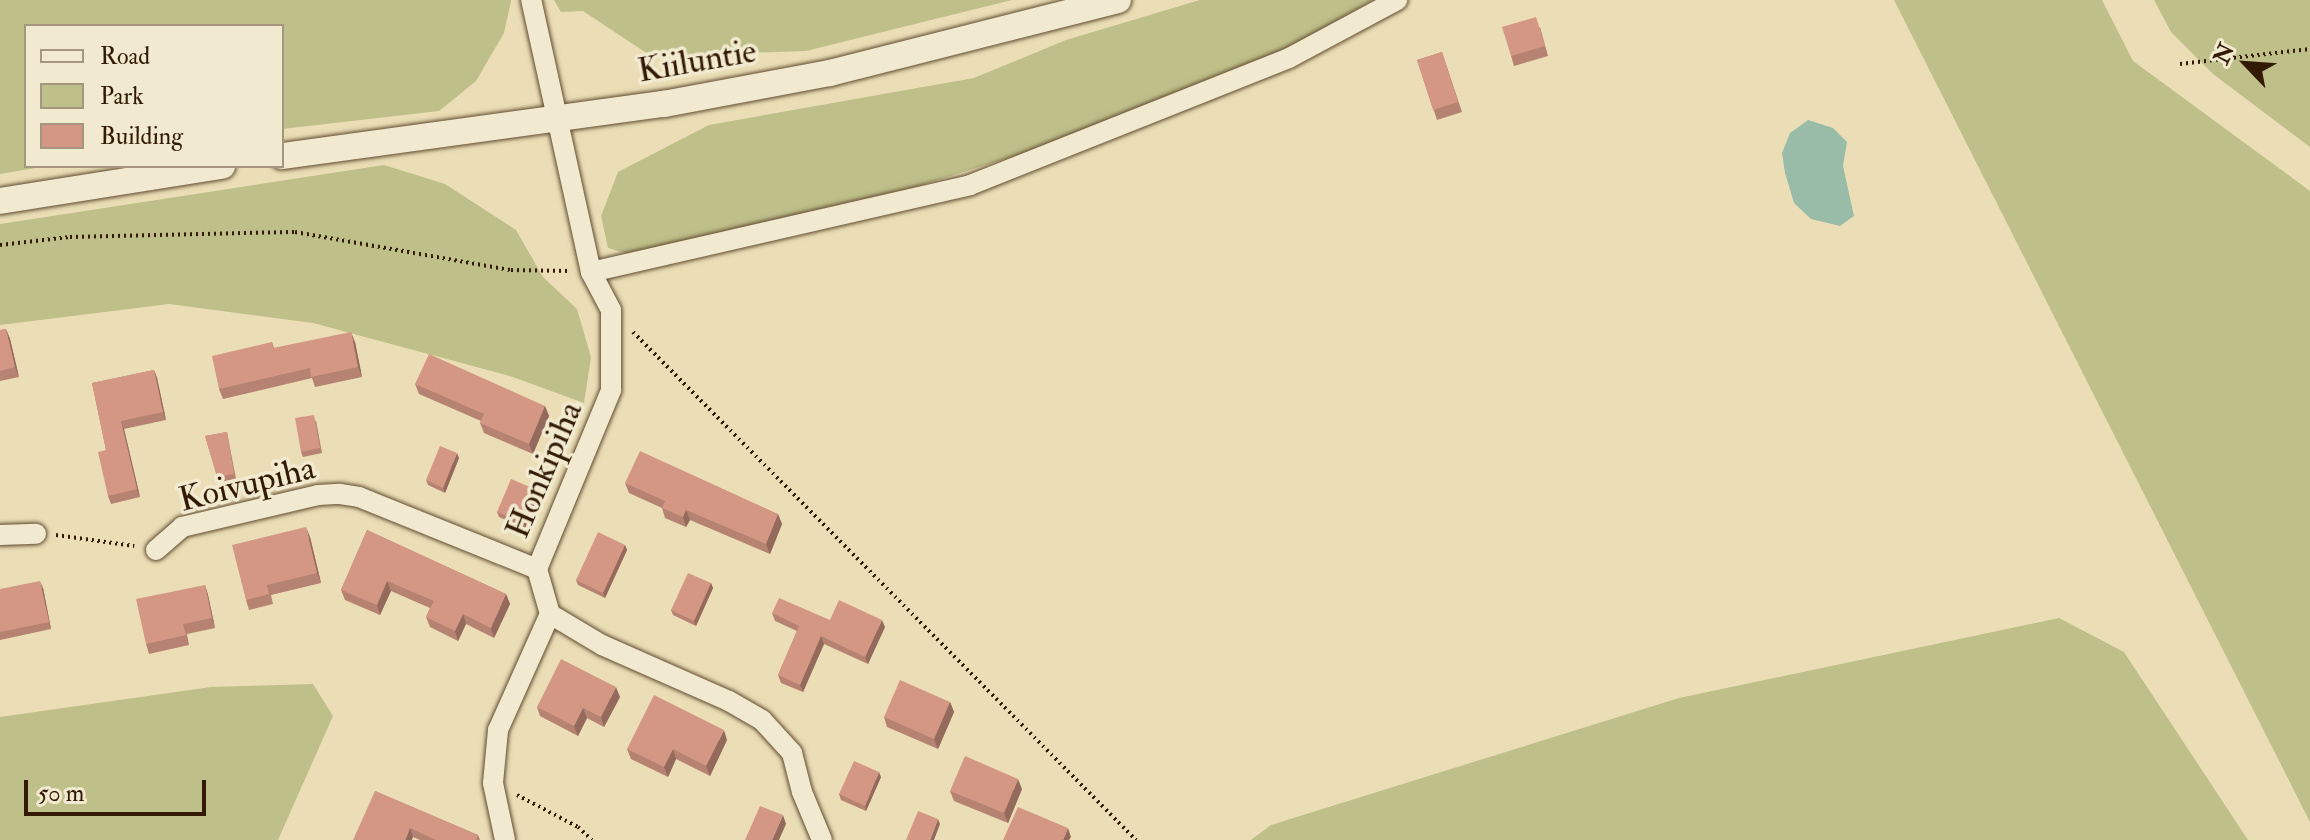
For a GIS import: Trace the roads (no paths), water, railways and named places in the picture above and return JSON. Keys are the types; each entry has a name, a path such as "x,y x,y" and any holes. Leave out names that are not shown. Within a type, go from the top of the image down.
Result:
{"street":[{"name":"Honkipiha","path":"531,0 591,272 611,310 611,390 537,569 550,614"},
{"name":"Kiiluntie","path":"284,156 556,120 830,73 1118,0"},
{"path":"591,272 970,185 1289,58 1397,0"},
{"path":"0,201 209,168"},
{"name":"Koivupiha","path":"156,550 182,527 318,495 340,494 359,497 537,569"},
{"path":"0,535 36,534"},
{"path":"505,840 493,783 498,730 550,614 602,645 729,701 762,720 792,753 802,792 822,840"}]}
